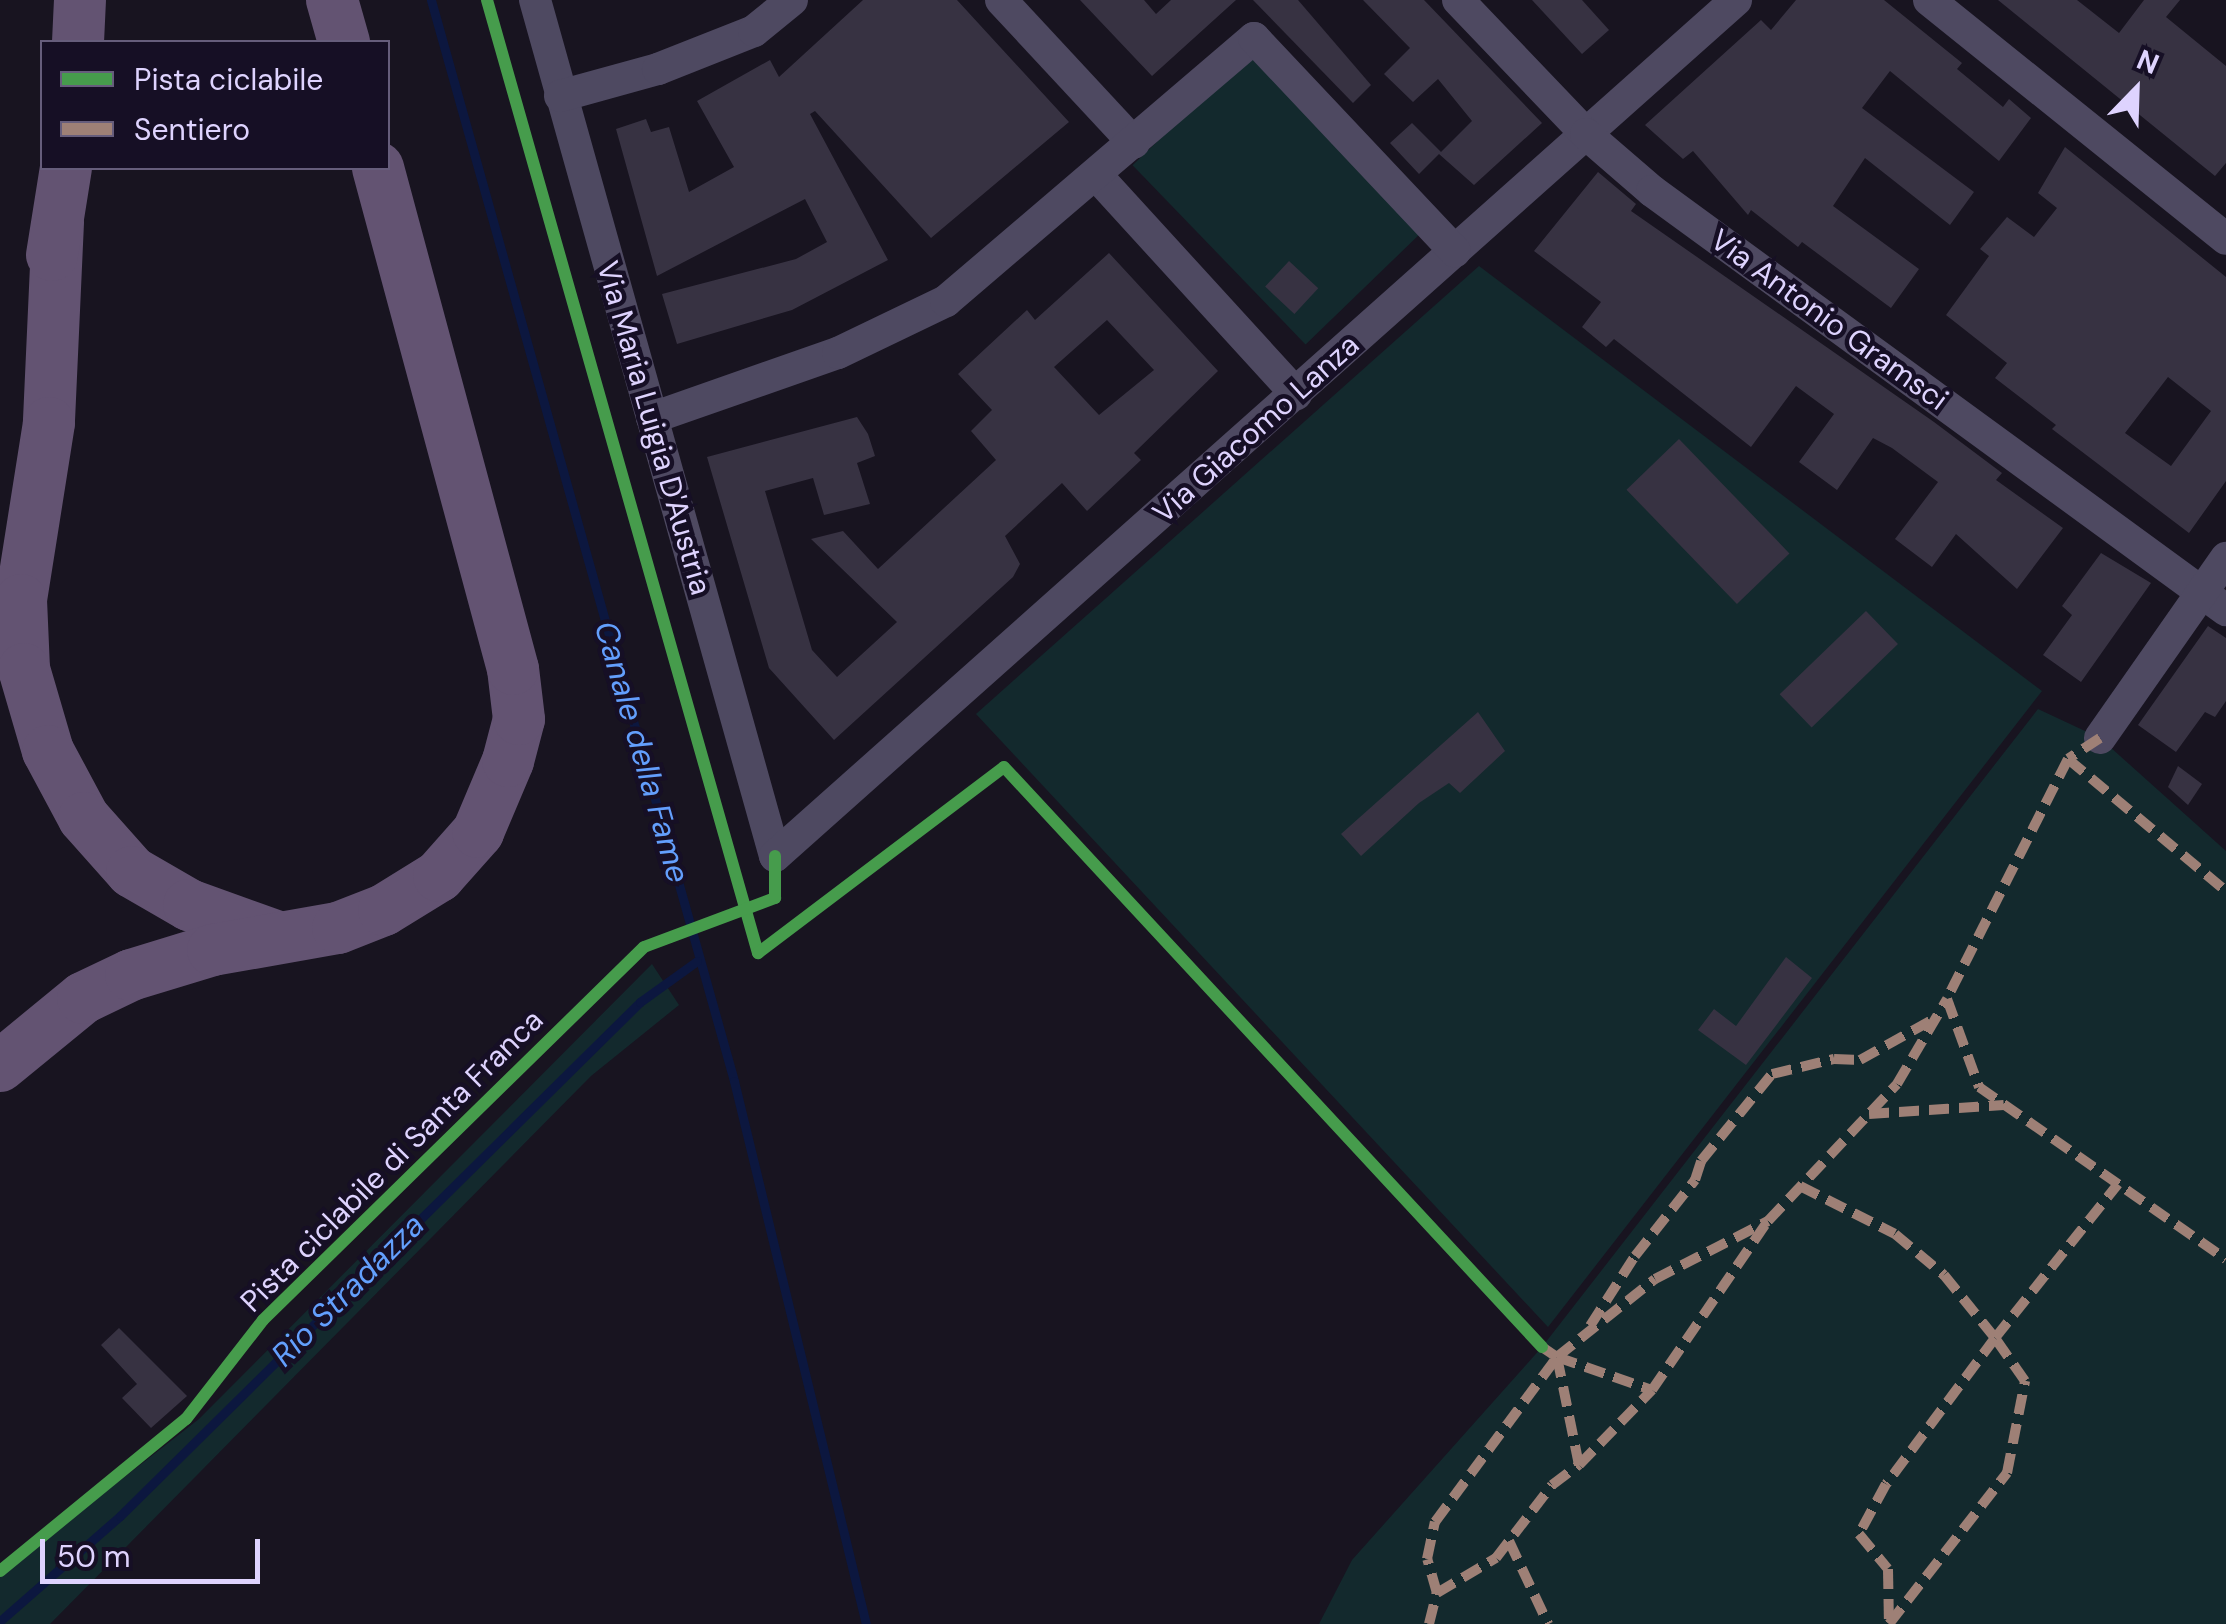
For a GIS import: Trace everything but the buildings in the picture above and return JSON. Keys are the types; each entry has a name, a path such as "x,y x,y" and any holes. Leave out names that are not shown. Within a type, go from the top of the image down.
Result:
{"main road":[{"path":"78,40 80,0"},
{"path":"332,0 343,40"},
{"path":"0,536 66,170"},
{"path":"0,1066 44,1026 99,990 175,959 275,936 338,928 384,910 439,876 478,832 519,718 514,669 379,170"},
{"path":"58,222 49,423 22,600 24,670 48,751 84,818 132,872 189,904 275,936"}],"street":[{"name":"Via Maria Luigia D'Austria","path":"535,0 775,856"},
{"path":"560,96 658,70 754,31 792,0"},
{"path":"1001,0 1134,143"},
{"name":"Via Antonio Gramsci","path":"1458,0 1586,134 1652,191 2214,601"},
{"name":"Via Giacomo Lanza","path":"775,856 1736,0"},
{"path":"1951,6 2219,220"},
{"path":"652,418 838,353 946,301 1098,177 1254,38 1455,252"},
{"path":"1098,177 1296,394"},
{"path":"2100,738 2214,601 2226,558"}],"green space":[{"path":"1252,50 1425,229 1306,344 1133,165"},
{"path":"1479,266 2042,691 1548,1327 976,714"},
{"path":"2038,709 2100,738 2226,851 2226,1624 1319,1624 1352,1560 1542,1347"},
{"path":"652,964 679,1005 591,1076 50,1624 0,1624 0,1574 199,1419"}],"waterway":[{"name":"Canale della Fame","path":"431,0 734,1081 866,1624"},
{"name":"Rio Stradazza","path":"0,1621 120,1516 640,1002 697,961"}],"marked path":[{"path":"2100,738 2068,759 1947,999 1979,1087 2226,1259"},
{"path":"2068,759 2226,891"},
{"path":"1542,1347 1557,1357 1655,1279 1768,1221 1897,1084 1947,999"},
{"path":"1590,1326 1635,1256 1695,1180 1701,1161 1772,1074 1834,1059 1860,1060 1930,1021"},
{"path":"1869,1114 2004,1105"},
{"path":"1889,1624 2007,1473 2025,1381 1995,1338 2118,1184"},
{"path":"1800,1186 1895,1234 1944,1275 1995,1338 1886,1484 1859,1534 1888,1569 1889,1624"},
{"path":"1579,1465 1652,1390 1765,1225"},
{"path":"1437,1593 1427,1559 1435,1522 1557,1357"},
{"path":"1429,1624 1437,1593 1496,1558 1552,1485 1579,1465 1557,1357 1652,1390"},
{"path":"1509,1541 1548,1624"}],"cycle path":[{"path":"487,0 758,953 1004,767 1542,1347"},
{"name":"Pista ciclabile di Santa Franca","path":"0,1571 186,1419 263,1320 644,947 775,898 775,856"}]}
